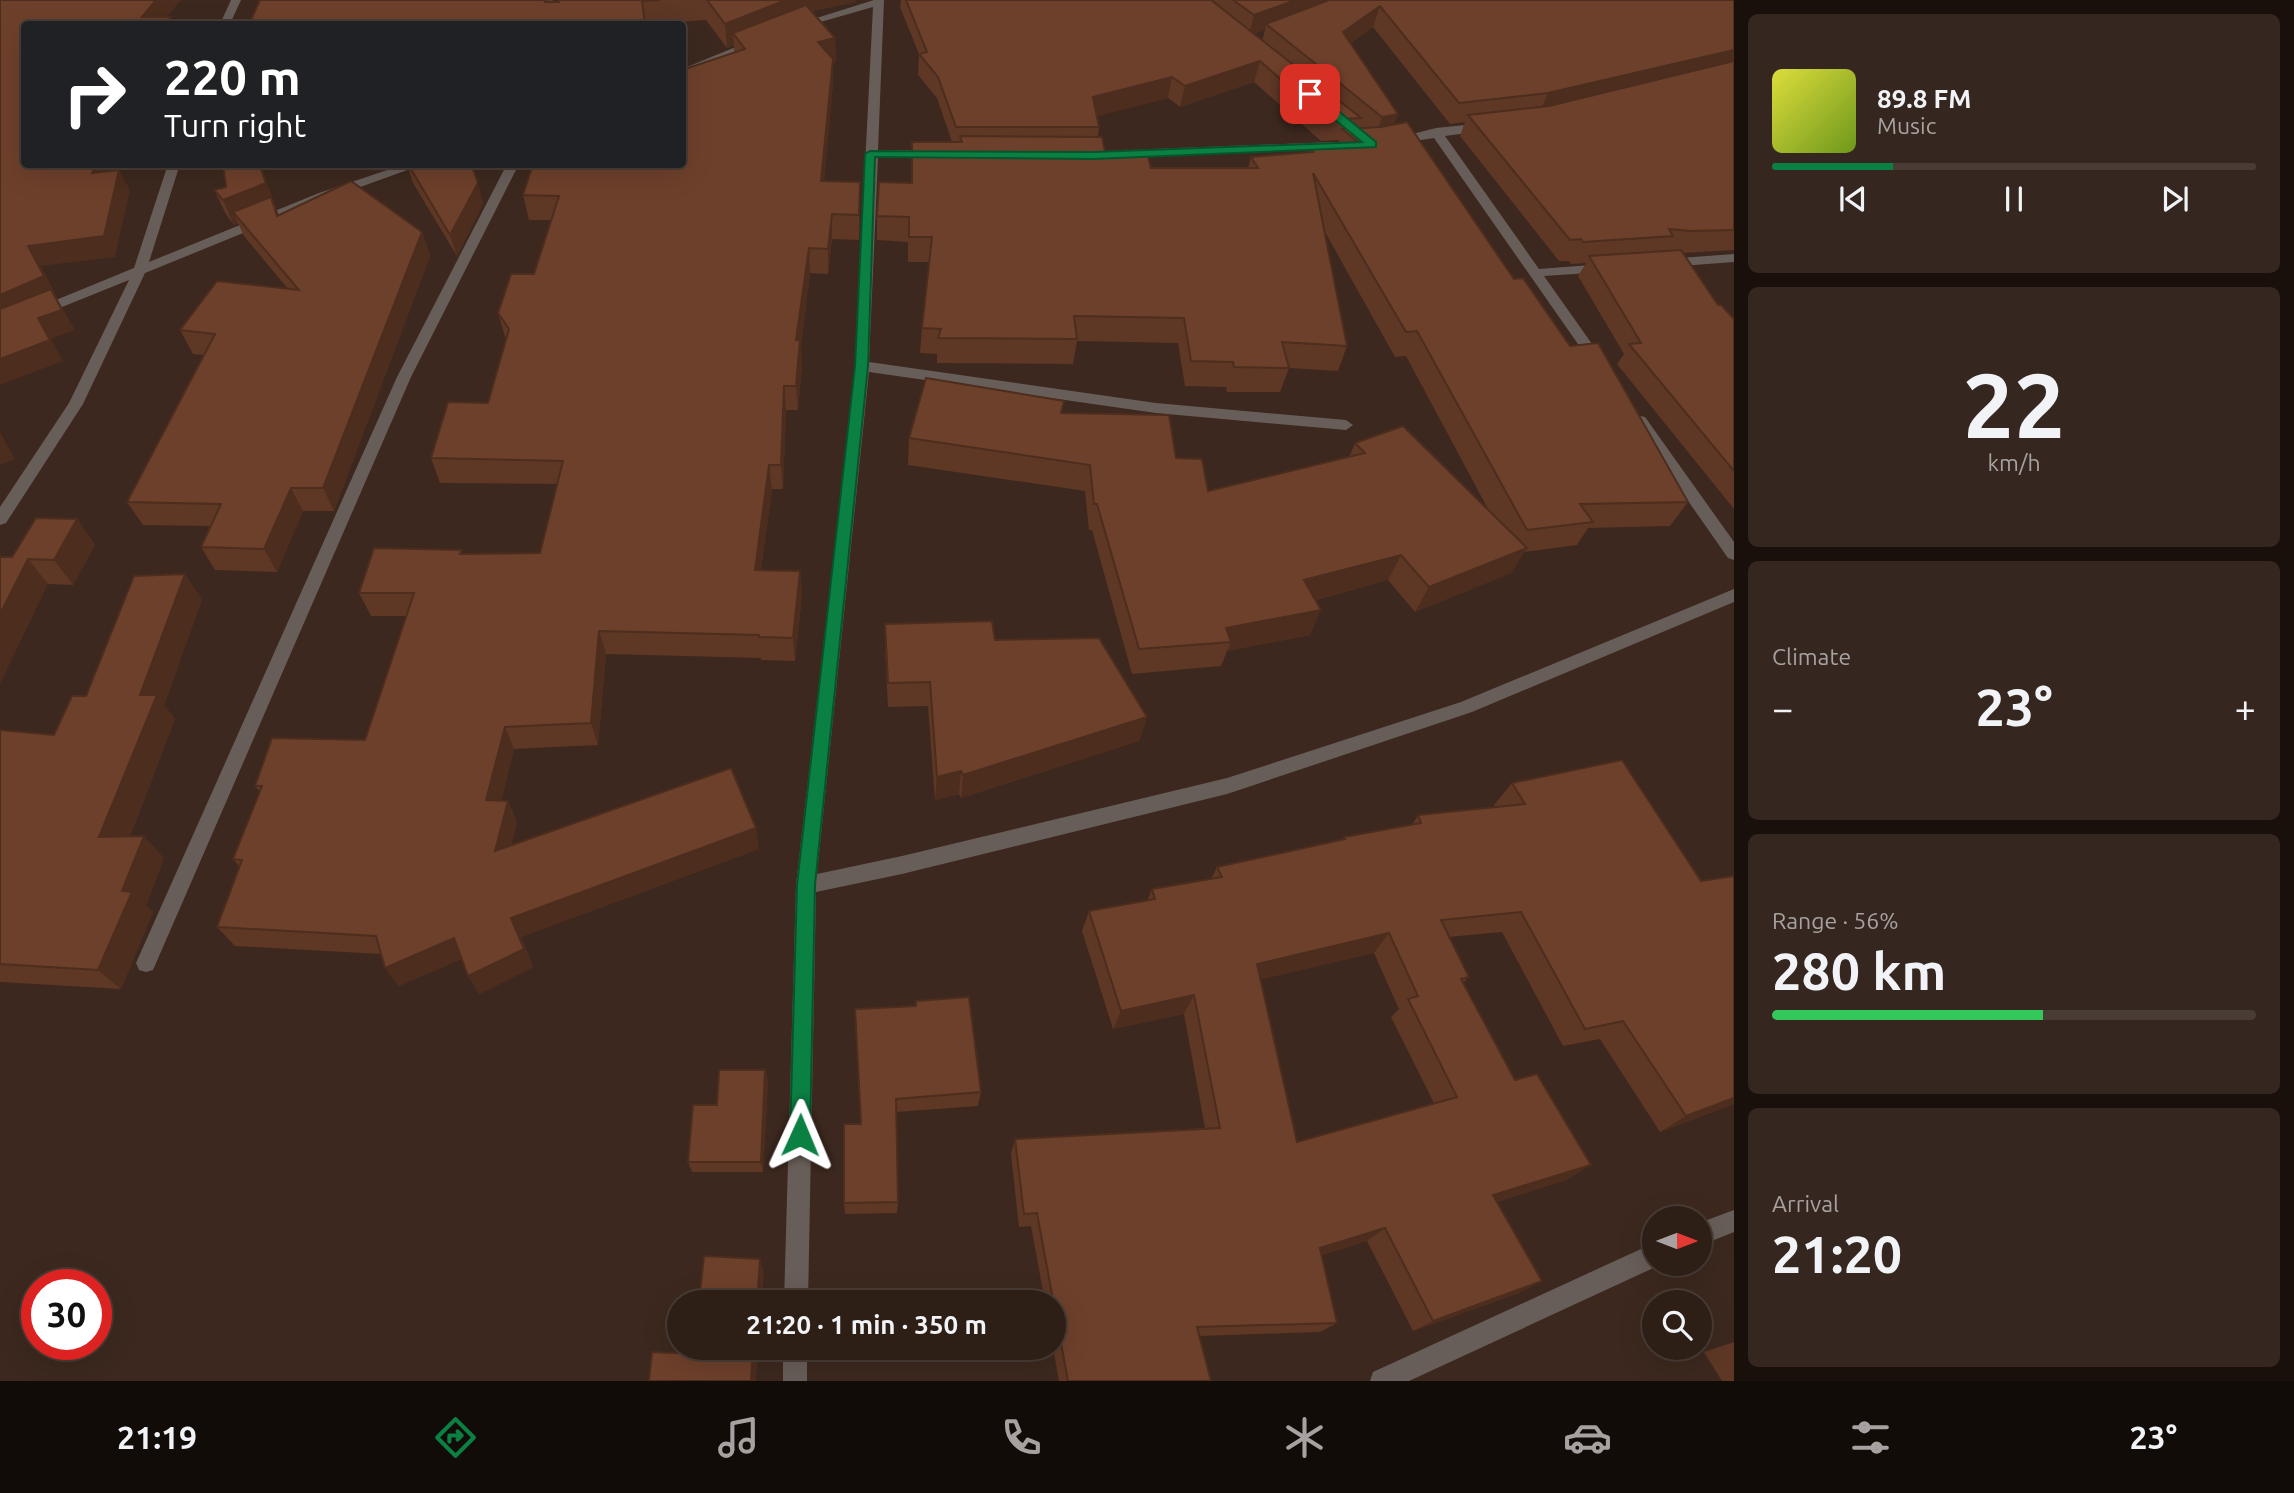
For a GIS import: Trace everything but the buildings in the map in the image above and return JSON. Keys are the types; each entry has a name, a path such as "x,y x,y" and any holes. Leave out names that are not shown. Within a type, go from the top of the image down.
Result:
{"street":[{"path":"226,21 236,0"},
{"path":"785,31 879,1 862,366 806,885 796,1290"},
{"path":"686,71 772,36"},
{"path":"1385,142 1436,132 1500,125"},
{"path":"1436,132 1606,374"},
{"path":"1108,155 1344,146"},
{"path":"870,154 949,154"},
{"path":"0,519 76,404 141,271 173,168"},
{"path":"0,328 323,196 406,168"},
{"path":"146,963 404,377 511,168"},
{"path":"1654,264 1734,258"},
{"path":"1535,273 1614,267"},
{"path":"862,366 1156,408 1346,425"},
{"path":"1630,408 1734,554"},
{"path":"806,885 902,865 1227,786 1466,708 1734,595"},
{"path":"1712,1230 1734,1221"},
{"path":"1382,1381 1642,1261"},
{"path":"794,1381 795,1360"}],"route":[{"path":"800,1135 806,885 862,366 870,154 1094,155 1372,145 1310,94"}]}
